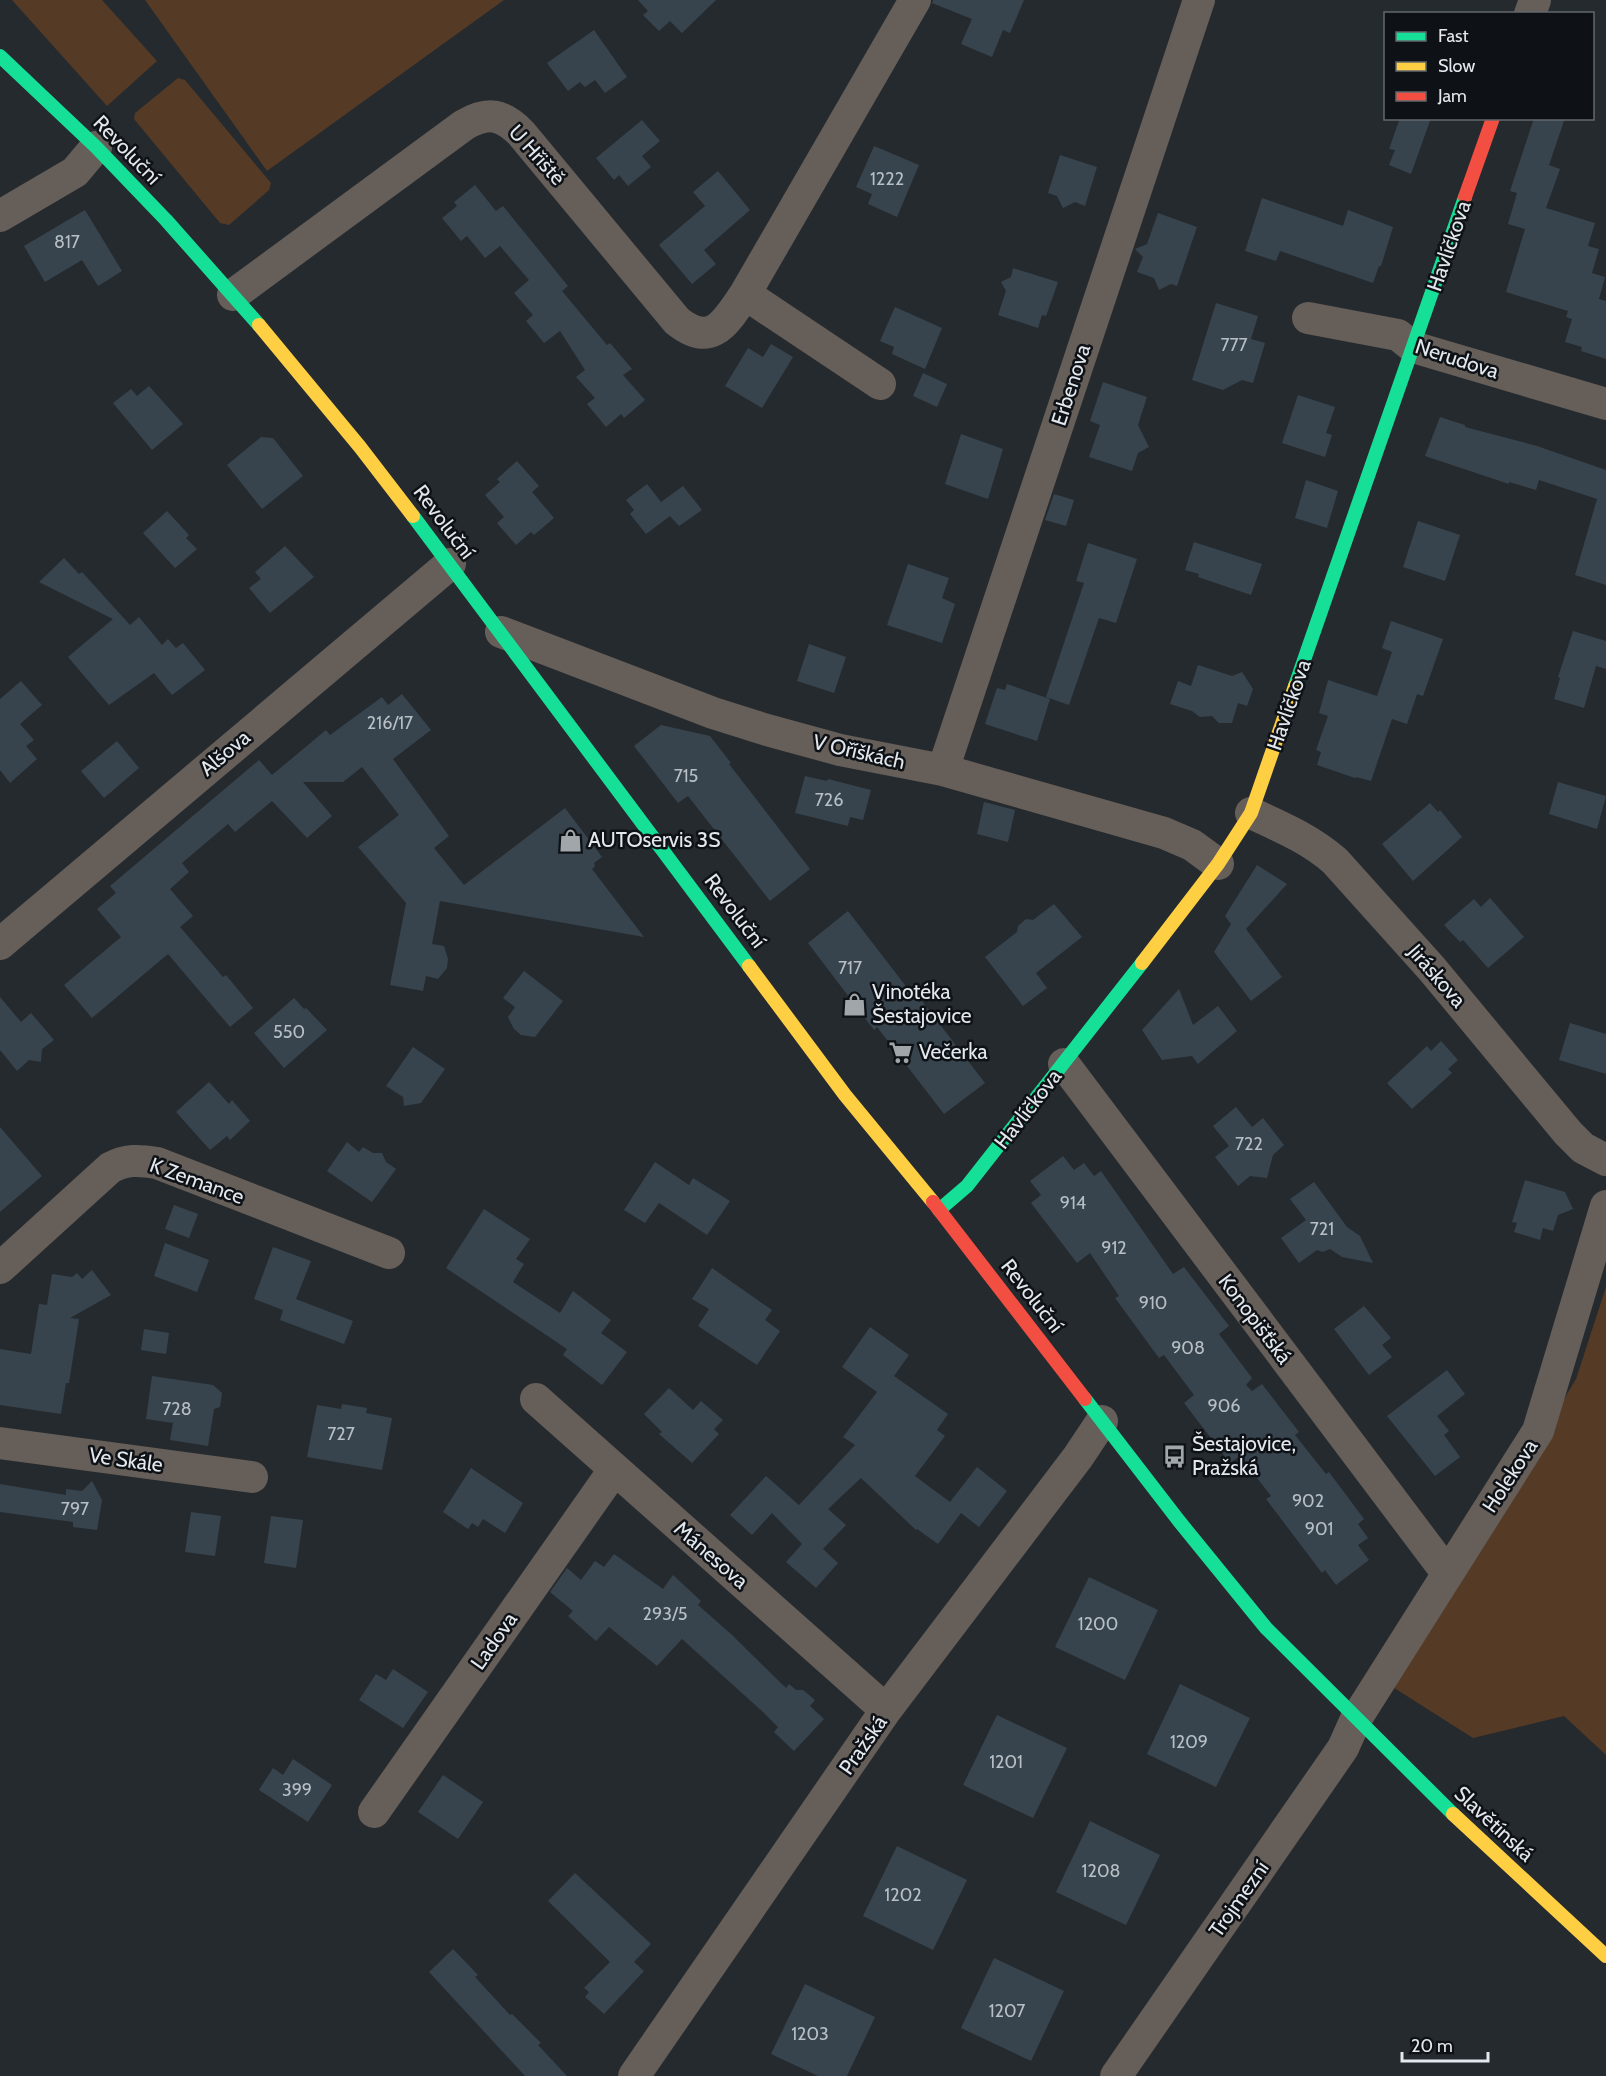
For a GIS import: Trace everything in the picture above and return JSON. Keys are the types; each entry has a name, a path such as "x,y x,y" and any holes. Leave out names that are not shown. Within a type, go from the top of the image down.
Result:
{"street":[{"name":"U Hřiště","path":"233,295 464,125 485,116 504,119 521,134 677,321 685,328 703,333 721,328 745,294 915,0"},
{"name":"Erbenova","path":"943,770 1199,0"},
{"name":"Revoluční","path":"0,56 96,147 166,220 347,430 501,632 845,1095 939,1210 1179,1521 1266,1628 1356,1719"},
{"name":"Havlíčkova","path":"939,1210 967,1186 1064,1064 1218,864 1251,813 1492,120"},
{"path":"0,216 75,172 96,147"},
{"path":"745,294 880,384"},
{"name":"Nerudova","path":"1308,318 1398,335 1413,347 1606,404"},
{"name":"Alšova","path":"0,944 450,564"},
{"name":"V Oříškách","path":"501,632 713,713 767,730 840,750 943,770 1164,833 1186,842 1218,864"},
{"name":"Jiráskova","path":"1251,813 1300,835 1335,861 1432,969 1568,1133 1583,1148 1606,1160"},
{"name":"Konopišťská","path":"1064,1064 1447,1573"},
{"name":"K Zemance","path":"0,1268 110,1168 127,1160 157,1163 389,1253"},
{"name":"Holekova","path":"1356,1719 1538,1431 1606,1206"},
{"name":"Mánesova","path":"536,1399 886,1710"},
{"name":"Pražská","path":"634,2076 886,1710 1064,1476 1102,1421"},
{"name":"Ve Skále","path":"0,1443 252,1478"},
{"name":"Ladova","path":"374,1812 614,1470"},
{"name":"Slavětínská","path":"1356,1719 1423,1786 1606,1956"},
{"name":"Trojmezní","path":"1116,2076 1343,1749 1356,1719"}],"shaded area":[{"path":"12,0 102,0 157,61 107,106"},
{"path":"145,0 504,0 267,171"},
{"path":"178,78 185,80 271,183 269,190 229,225 220,223 134,119 135,113"},
{"path":"1606,1287 1606,1755 1564,1716 1473,1738 1391,1686 1576,1379"}],"building":[{"path":"638,0 716,0 682,33 670,21 659,31 643,15 648,11"},
{"path":"933,0 1024,0 1010,33 1003,30 992,57 961,44 972,19 932,3"},
{"path":"594,30 627,77 605,93 595,80 585,87 580,82 568,91 547,63"},
{"path":"642,120 660,141 642,156 651,167 628,186 619,175 614,180 596,158"},
{"path":"1399,120 1430,120 1411,174 1389,165 1395,150 1389,149"},
{"path":"1533,120 1564,120 1549,165 1560,169 1546,208 1595,223 1588,246 1599,249 1592,273 1605,277 1599,299 1606,301 1606,359 1581,351 1582,347 1565,342 1572,319 1566,317 1568,311 1506,292 1525,229 1508,224 1517,193 1510,191"},
{"path":"874,146 919,165 897,217 868,204 872,194 856,187"},
{"path":"1060,155 1097,167 1085,206 1075,202 1063,208 1057,196 1048,193"},
{"path":"718,171 750,210 704,250 716,264 692,284 659,245 705,206 693,192"},
{"path":"475,185 496,211 503,206 568,286 562,291 607,345 610,343 632,369 623,375 645,400 624,418 621,414 606,427 587,404 595,398 576,377 585,370 560,331 544,343 526,321 533,315 514,293 529,280 500,246 485,258 467,236 461,241 442,218 457,206 454,202"},
{"path":"1262,198 1343,226 1348,210 1393,227 1381,266 1379,266 1373,283 1280,251 1276,261 1245,251"},
{"path":"85,210 122,271 98,286 82,260 45,282 24,246"},
{"path":"1158,213 1197,227 1177,286 1171,284 1159,290 1154,278 1137,272 1143,257 1135,249 1147,244"},
{"path":"1013,268 1058,282 1046,316 1042,315 1038,328 998,315 1006,291 1001,282 1011,277"},
{"path":"1216,303 1258,316 1251,339 1265,343 1253,383 1242,380 1223,390 1192,380"},
{"path":"895,307 942,328 925,369 892,354 894,347 880,341"},
{"path":"771,344 793,357 762,408 725,386 748,348 763,357"},
{"path":"923,373 947,384 937,407 913,396"},
{"path":"1103,382 1147,397 1138,425 1149,447 1138,453 1132,471 1089,457 1100,425 1090,421"},
{"path":"149,386 183,424 152,450 113,403 131,389 137,396"},
{"path":"1298,395 1335,407 1326,433 1332,435 1325,457 1282,443"},
{"path":"1440,417 1465,425 1465,427 1537,446 1606,470 1606,585 1575,575 1597,499 1539,480 1536,490 1509,482 1509,484 1425,456"},
{"path":"961,434 1003,449 988,499 945,484"},
{"path":"261,437 273,438 303,476 262,509 227,465"},
{"path":"517,461 539,486 532,492 554,518 534,535 531,532 516,545 497,523 504,517 485,495 500,482 497,479"},
{"path":"1306,480 1338,491 1327,528 1295,518"},
{"path":"647,484 661,502 683,486 702,510 679,526 670,516 646,534 630,514 634,510 626,500"},
{"path":"1054,494 1074,500 1066,526 1045,520"},
{"path":"167,511 189,535 186,538 197,549 175,568 143,533"},
{"path":"1418,521 1460,535 1445,581 1403,567"},
{"path":"1194,542 1262,564 1251,595 1198,577 1199,574 1185,570"},
{"path":"1088,543 1137,559 1116,623 1099,618 1069,705 1046,697 1084,583 1076,581"},
{"path":"285,546 314,577 270,613 249,588 261,579 255,572"},
{"path":"64,558 79,574 82,572 130,625 139,617 162,645 168,639 176,648 183,643 205,670 172,695 154,673 109,705 68,657 113,619 39,582"},
{"path":"908,564 949,578 942,598 955,604 942,643 887,625"},
{"path":"1391,621 1443,639 1423,696 1417,694 1407,724 1392,719 1371,781 1317,765 1321,752 1316,750 1328,716 1319,713 1328,680 1377,696 1392,652 1382,648"},
{"path":"1573,631 1606,641 1606,669 1596,666 1584,708 1554,699 1560,678 1558,677"},
{"path":"809,644 846,657 834,693 797,681"},
{"path":"1198,665 1232,676 1242,672 1253,689 1247,706 1238,703 1232,723 1219,723 1212,716 1200,717 1192,711 1170,704 1178,681 1191,686"},
{"path":"21,681 42,705 20,724 34,740 26,746 37,759 10,783 0,770 0,699"},
{"path":"1007,684 1050,699 1037,741 985,724 997,688 1005,690"},
{"path":"402,694 431,730 393,759 449,836 434,848 464,885 565,808 602,857 594,863 595,866 592,869 644,937 440,901 432,944 444,946 448,959 447,968 438,979 426,976 423,991 390,985 406,903 358,847 399,815 362,767 343,782 303,782 332,816 307,838 272,801 235,832 228,824 182,863 189,872 170,889 193,916 180,927 223,977 226,975 253,1008 230,1027 168,954 92,1018 64,985 121,937 97,909 116,893 110,886 259,760 272,775 326,730 330,735 382,697 388,705"},
{"path":"661,725 710,736 810,869 770,901 688,796 678,803 634,746"},
{"path":"117,741 139,768 104,798 81,771"},
{"path":"805,776 827,781 828,779 871,790 863,820 850,817 848,826 795,813"},
{"path":"1558,782 1606,796 1597,829 1549,814"},
{"path":"984,802 1015,810 1008,842 977,834"},
{"path":"1430,803 1438,812 1440,810 1462,837 1413,881 1382,844"},
{"path":"1257,865 1287,884 1246,929 1282,977 1251,1001 1214,952 1231,924 1225,916"},
{"path":"1490,898 1524,937 1488,968 1463,940 1460,942 1444,925 1474,899 1481,907"},
{"path":"1054,904 1082,937 1036,973 1047,988 1023,1006 985,957 1017,932 1018,926 1026,919 1033,920"},
{"path":"848,911 985,1083 944,1114 877,1027 874,1030 808,943"},
{"path":"524,971 563,1001 535,1037 521,1035 514,1029 508,1017 515,1007 503,998"},
{"path":"1179,989 1193,1025 1218,1006 1237,1031 1198,1064 1192,1056 1162,1060 1142,1030"},
{"path":"0,997 21,1022 31,1013 54,1040 42,1049 41,1062 29,1060 17,1071 0,1050"},
{"path":"294,998 327,1030 284,1068 254,1033"},
{"path":"1570,1023 1606,1034 1606,1074 1559,1060"},
{"path":"1441,1041 1458,1060 1448,1069 1452,1073 1412,1109 1387,1083 1427,1046 1431,1051"},
{"path":"413,1047 445,1069 421,1103 404,1106 403,1097 386,1086"},
{"path":"209,1082 229,1104 232,1100 250,1121 230,1140 227,1136 210,1150 176,1112"},
{"path":"1236,1107 1252,1127 1263,1118 1284,1145 1273,1155 1267,1178 1250,1176 1238,1186 1215,1157 1229,1146 1213,1126"},
{"path":"0,1127 42,1176 0,1212"},
{"path":"347,1142 359,1152 363,1147 373,1153 382,1153 386,1162 396,1169 372,1202 327,1171"},
{"path":"1063,1156 1074,1170 1084,1163 1094,1176 1101,1171 1173,1274 1184,1267 1229,1326 1219,1334 1252,1378 1246,1385 1252,1391 1262,1384 1299,1432 1295,1435 1326,1474 1329,1472 1364,1519 1358,1524 1368,1538 1358,1545 1369,1560 1336,1585 1325,1570 1322,1573 1266,1499 1271,1496 1240,1456 1230,1463 1184,1403 1194,1395 1164,1355 1159,1358 1115,1298 1119,1296 1090,1253 1077,1263 1031,1203 1041,1195 1030,1181"},
{"path":"655,1162 689,1185 693,1178 730,1201 707,1235 659,1203 645,1223 624,1210"},
{"path":"1525,1180 1565,1192 1573,1209 1558,1215 1553,1231 1543,1228 1540,1240 1514,1232 1517,1223 1512,1222"},
{"path":"1314,1182 1347,1227 1360,1236 1373,1263 1342,1257 1330,1249 1323,1252 1317,1250 1299,1263 1281,1238 1306,1220 1290,1199"},
{"path":"174,1205 198,1214 189,1238 165,1229"},
{"path":"484,1209 530,1239 516,1259 524,1264 513,1282 560,1313 573,1291 611,1320 601,1333 627,1352 602,1385 563,1355 567,1349 446,1268"},
{"path":"165,1243 209,1260 197,1292 154,1276"},
{"path":"273,1247 311,1261 296,1299 353,1321 344,1344 280,1320 283,1310 254,1299"},
{"path":"712,1268 772,1310 765,1320 780,1331 757,1365 698,1326 709,1309 692,1299"},
{"path":"92,1270 111,1295 70,1318 79,1319 69,1383 66,1383 61,1414 0,1405 0,1349 31,1354 39,1304 47,1305 52,1274 72,1277 77,1273 82,1279"},
{"path":"1364,1306 1391,1338 1382,1345 1392,1357 1369,1375 1334,1329"},
{"path":"870,1327 909,1355 894,1376 948,1414 937,1430 945,1436 915,1476 950,1502 977,1467 1007,1491 979,1527 961,1513 938,1544 916,1530 861,1478 828,1509 846,1525 823,1549 838,1563 816,1588 786,1562 802,1544 772,1513 752,1535 730,1515 766,1476 799,1505 855,1445 843,1437 877,1392 842,1367"},
{"path":"144,1329 169,1333 166,1354 141,1350"},
{"path":"1447,1370 1465,1394 1437,1416 1449,1431 1444,1435 1460,1457 1435,1476 1387,1416"},
{"path":"152,1376 213,1385 222,1393 220,1407 214,1409 208,1446 170,1440 173,1423 146,1419"},
{"path":"669,1388 693,1410 701,1401 723,1420 714,1429 719,1434 692,1463 659,1434 662,1432 644,1414"},
{"path":"342,1404 367,1408 366,1413 392,1418 382,1470 307,1457 317,1405 341,1409"},
{"path":"471,1468 523,1503 505,1533 483,1519 478,1527 472,1523 468,1529 443,1512"},
{"path":"92,1481 102,1500 97,1530 73,1527 73,1522 0,1512 0,1484 66,1495 66,1489 82,1491"},
{"path":"191,1512 221,1516 215,1556 185,1552"},
{"path":"271,1516 303,1520 296,1568 264,1563"},
{"path":"614,1554 663,1589 673,1575 701,1601 698,1605 786,1688 789,1684 796,1690 803,1690 815,1700 810,1706 824,1719 794,1751 774,1732 778,1727 764,1713 682,1639 657,1666 609,1627 596,1641 568,1616 573,1611 550,1592 567,1568 581,1580 595,1561 604,1567"},
{"path":"1089,1577 1158,1610 1125,1680 1055,1647"},
{"path":"393,1669 428,1692 403,1728 359,1700 376,1674 386,1680"},
{"path":"1180,1684 1250,1718 1216,1787 1147,1754"},
{"path":"997,1715 1067,1748 1033,1818 963,1785"},
{"path":"293,1759 332,1785 308,1822 259,1790 273,1768 283,1775"},
{"path":"443,1775 483,1802 458,1839 418,1812"},
{"path":"1090,1821 1160,1855 1126,1925 1056,1892"},
{"path":"897,1846 967,1880 933,1950 863,1916"},
{"path":"575,1873 651,1944 634,1962 644,1971 604,2014 585,1997 589,1992 584,1988 610,1962 548,1901"},
{"path":"453,1949 478,1975 475,1977 510,2015 512,2014 541,2043 538,2045 567,2076 525,2076 429,1972"},
{"path":"994,1958 1064,1991 1031,2061 961,2028"},
{"path":"805,1984 875,2017 847,2076 818,2076 771,2054"}],"traffic: fast":[{"path":"0,56 96,147 166,220 259,325"},
{"path":"1295,686 1465,197"},
{"path":"413,516 749,966"},
{"path":"939,1210 967,1186 1142,963"},
{"path":"1085,1399 1179,1521 1266,1628 1453,1814"}],"traffic: slow":[{"path":"259,325 360,447 413,516"},
{"path":"1142,963 1218,864 1251,813 1295,686"},
{"path":"749,966 845,1095 933,1202"},
{"path":"1453,1814 1606,1956"}],"traffic: jam":[{"path":"1465,197 1492,120"},
{"path":"933,1202 1085,1399"}],"place":[{"name":"AUTOservis 3S","path":"570,840"},
{"name":"Vinotéka Šestajovice","path":"854,1004"},
{"name":"Večerka","path":"901,1052"},
{"name":"Šestajovice, Pražská","path":"1174,1456"}]}
